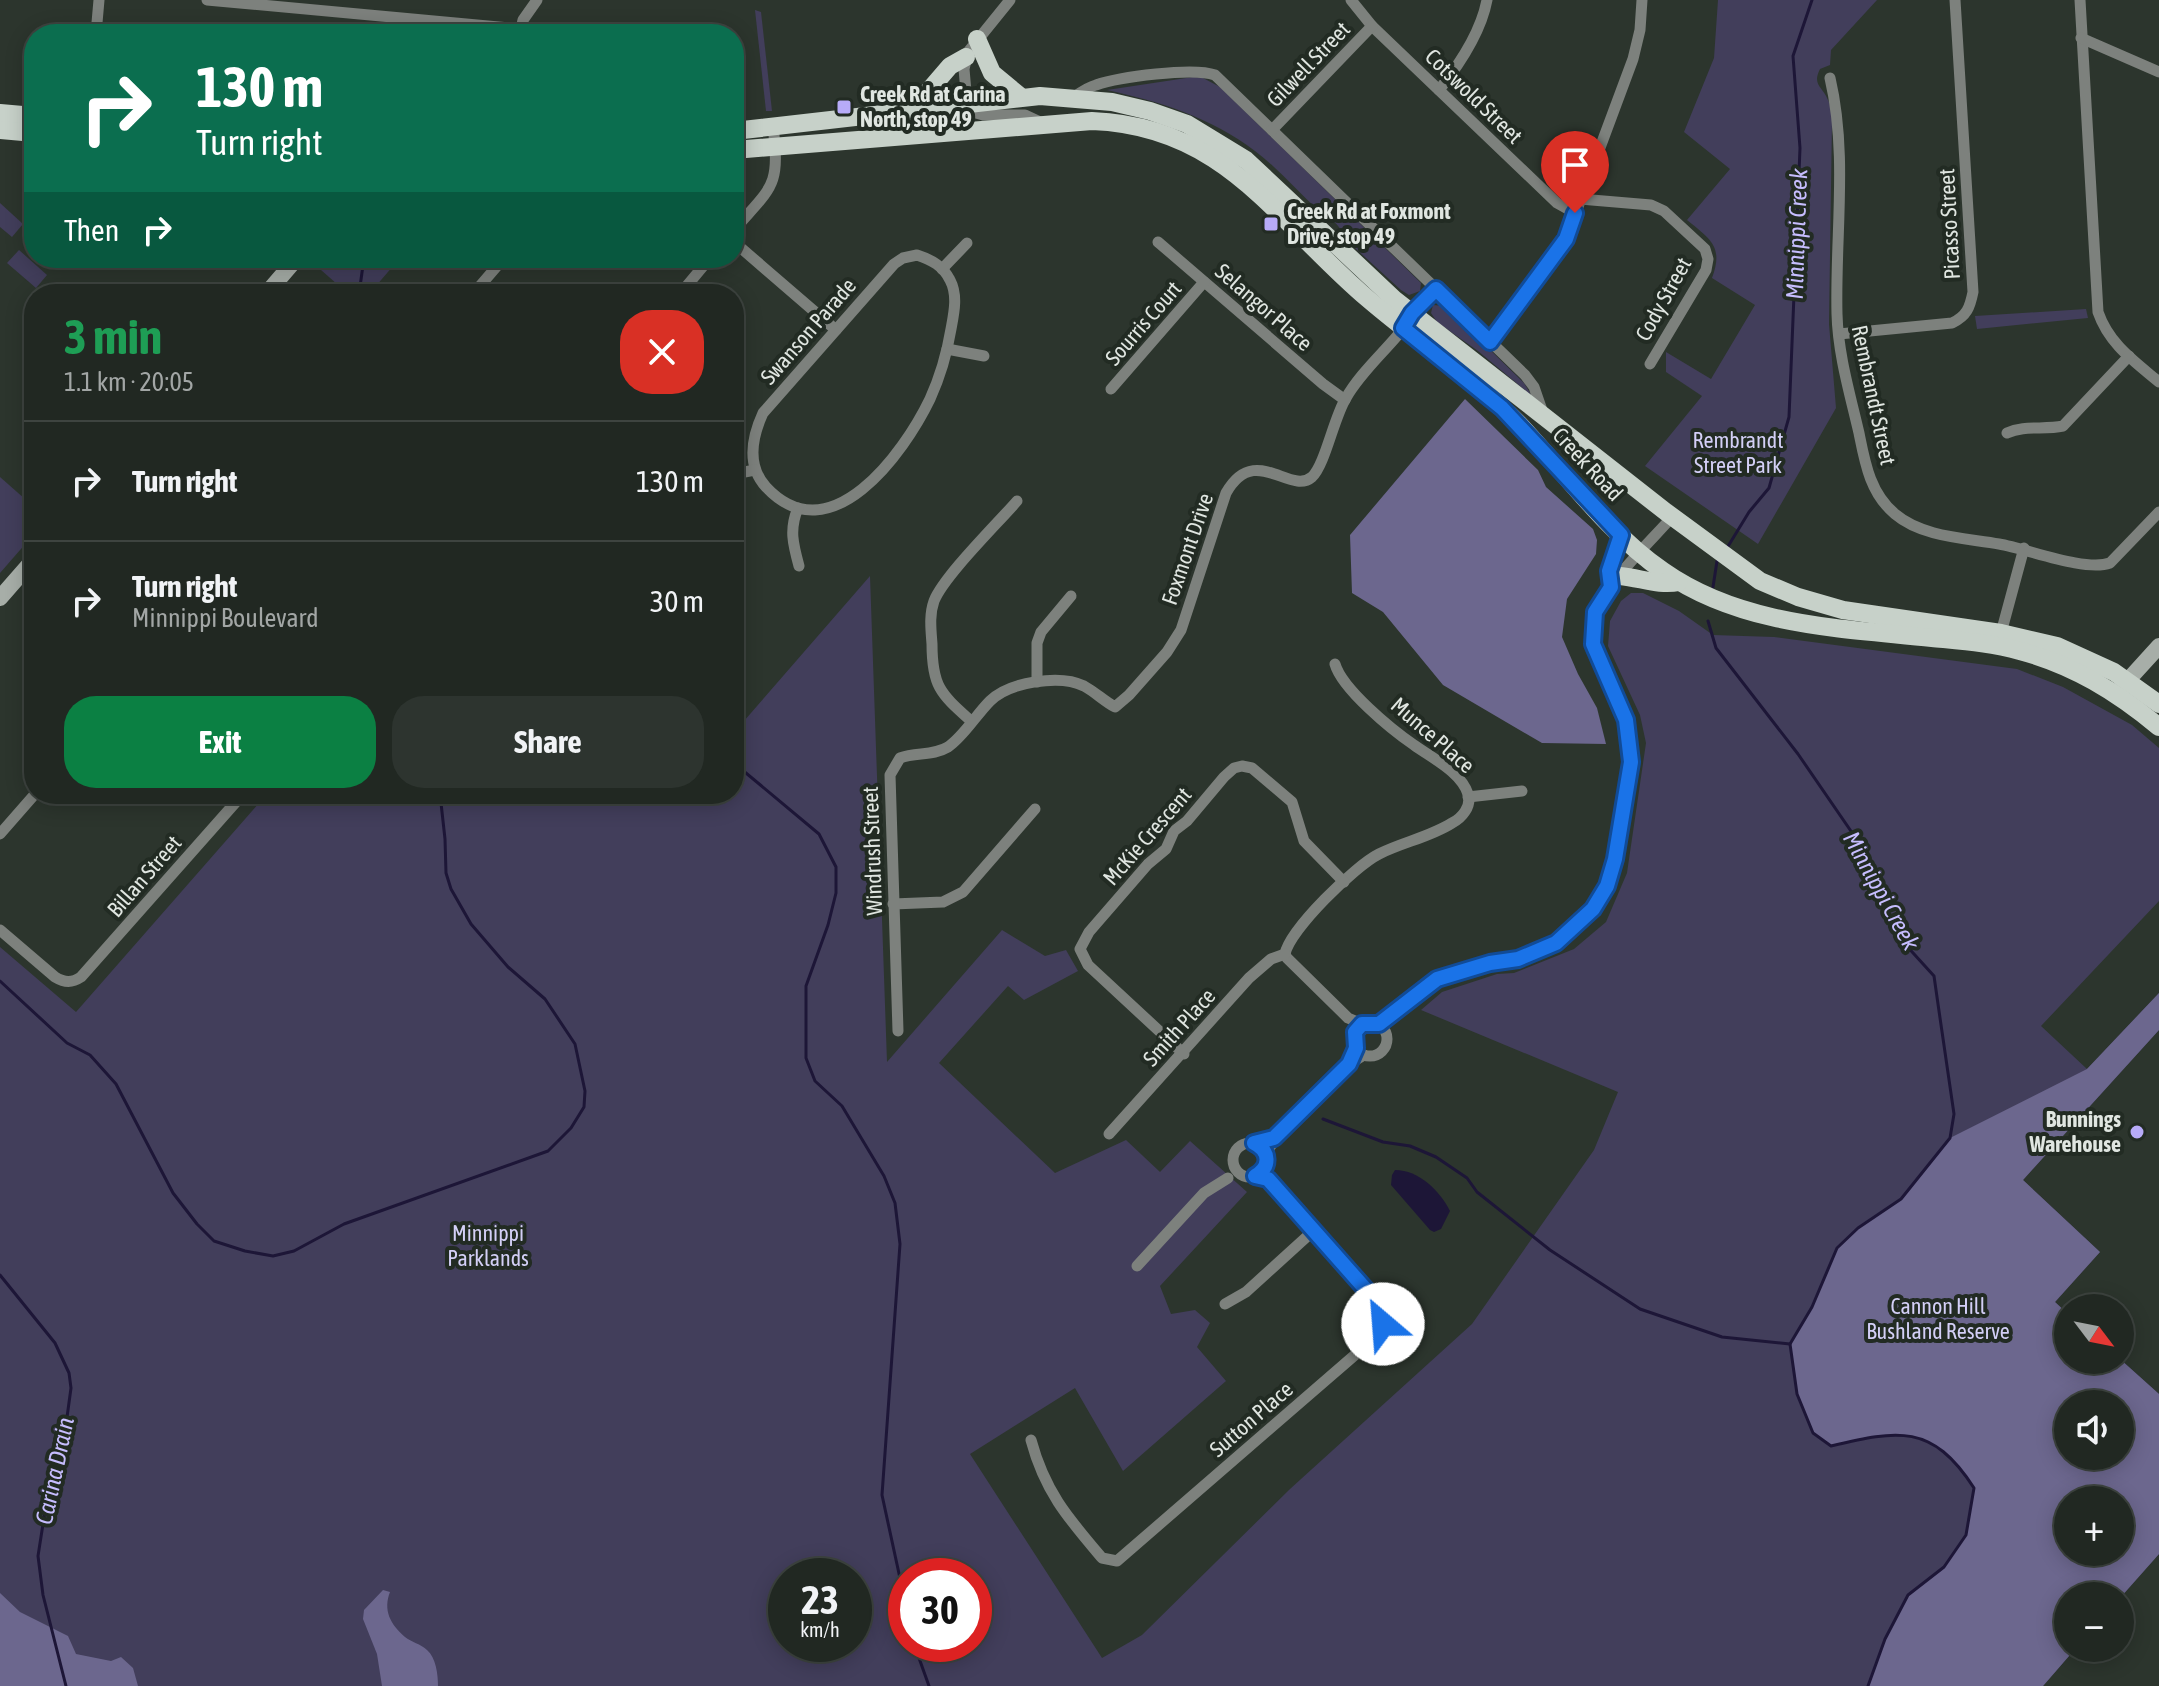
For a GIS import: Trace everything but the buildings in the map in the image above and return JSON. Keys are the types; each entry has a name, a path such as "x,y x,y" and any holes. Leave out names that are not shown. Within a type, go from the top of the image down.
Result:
{"main road":[{"path":"977,39 992,73 1021,97"},
{"path":"913,109 950,66 966,57"},
{"name":"Creek Road","path":"744,130 1021,97 1074,97 1112,102 1187,124 1233,150 1270,180 1408,320 1502,408 1621,535 1679,582 1732,606 1797,623 2003,646 2122,687 2159,704"},
{"path":"0,113 24,115"},
{"name":"Creek Road","path":"744,149 1092,121 1124,124 1174,137 1207,152 1242,178 1325,261 1544,416 1746,572 1798,597 1852,612 2001,633 2073,652 2122,687 2159,727"},
{"path":"0,130 24,132"},
{"path":"1621,535 1609,571 1616,582 1639,578 1662,585 1679,582"},
{"path":"1797,623 1794,608 1798,597"}],"street":[{"path":"97,24 99,0"},
{"path":"207,0 364,9 482,24"},
{"path":"522,24 537,0"},
{"name":"Cotswold Street","path":"1351,0 1372,26 1557,203 1575,213"},
{"path":"1439,90 1451,76 1484,17 1487,0"},
{"path":"1490,342 1566,239 1633,59 1640,30 1642,0"},
{"name":"Picasso Street","path":"1839,334 1952,323 1961,319 1969,309 1973,292 1955,0"},
{"path":"2080,0 2098,312 2113,342 2159,382"},
{"path":"967,103 966,57 1007,1"},
{"name":"Gilwell Street","path":"1272,130 1372,26"},
{"path":"2081,38 2159,72"},
{"name":"Creek Road","path":"1074,97 1099,84 1189,72 1209,73 1220,78 1534,387 1544,416"},
{"name":"Rembrandt Street","path":"1830,78 1837,110 1839,149 1839,334 1868,475 1879,497 1895,515 1911,525 1937,533 2024,548 2087,566 2101,566 2120,555 2159,512"},
{"name":"Creek Road","path":"925,134 936,122 961,115 967,103 983,115 1025,115 1044,124"},
{"path":"744,218 774,181 773,126"},
{"name":"Cody Street","path":"1580,199 1651,205 1664,211 1705,249 1708,259 1706,270 1650,364"},
{"name":"Selangor Place","path":"1158,242 1345,400"},
{"path":"744,472 755,470 766,486 798,508 819,510 836,507 855,496 874,479 920,419 940,375 955,309 951,282 942,269 967,243"},
{"path":"744,251 836,330"},
{"name":"Swanson Parade","path":"755,470 752,446 763,413 894,264 917,255 930,259 942,269"},
{"path":"275,284 288,268"},
{"path":"482,284 495,268"},
{"path":"688,284 702,268"},
{"name":"Sourris Court","path":"1111,389 1204,282"},
{"name":"Foxmont Drive","path":"971,721 1005,689 1037,682 1071,682 1085,687 1115,707 1129,695 1167,652 1181,630 1226,493 1234,479 1258,469 1299,481 1310,479 1317,470 1345,400 1436,289"},
{"path":"947,349 984,356"},
{"path":"2007,433 2017,429 2063,426 2129,356"},
{"path":"971,721 942,695 935,683 931,616 934,601 944,584 1017,501"},
{"path":"798,508 791,523 791,537 799,566"},
{"path":"1383,1028 1394,1014 1437,979 1490,963 1518,959 1556,943 1593,909 1607,886 1615,859 1631,762 1626,720 1593,644 1595,612 1616,582 1672,517"},
{"path":"2001,633 2024,548"},
{"path":"0,598 24,570"},
{"path":"1037,682 1037,643 1041,632 1071,596"},
{"path":"2122,687 2159,646"},
{"name":"Munce Place","path":"1285,954 1290,938 1355,870 1379,854 1454,823 1469,803 1463,786 1442,763 1392,729 1339,677 1335,664"},
{"name":"Windrush Street","path":"898,1031 890,775 900,758 909,754 934,753 949,746 971,721"},
{"name":"McKie Crescent","path":"1184,1054 1088,965 1080,949 1089,932 1148,864 1166,849 1174,831 1187,821 1224,777 1234,768 1252,768 1286,796 1296,809 1304,841 1344,882"},
{"path":"1468,797 1522,791"},
{"path":"0,834 26,804"},
{"name":"Billan Street","path":"0,930 55,977 73,982 81,977 234,804"},
{"path":"893,904 943,902 963,892 1035,809"},
{"path":"1285,954 1348,1018 1383,1028"},
{"name":"Smith Place","path":"1109,1134 1249,978 1271,959 1285,954"},
{"path":"1348,1018 1358,1047"},
{"path":"1255,1176 1274,1138 1349,1064 1358,1047 1362,1024"},
{"path":"1358,1047 1381,1053 1387,1043 1383,1028"},
{"path":"1254,1143 1266,1159 1268,1179 1239,1173 1233,1158 1243,1144 1274,1138"},
{"path":"1137,1266 1204,1193 1228,1178"},
{"name":"Sutton Place","path":"1031,1440 1040,1472 1067,1517 1102,1558 1117,1561 1378,1335 1384,1313 1376,1301 1268,1179"},
{"path":"1225,1304 1246,1292 1312,1232"}],"green space":[{"name":"Rembrandt Street Park","path":"1718,0 1877,0 1831,50 1830,65 1820,69 1817,79 1829,102 1832,120 1829,324 1836,408 1758,544 1645,466 1702,396 1666,372 1666,352 1711,379 1755,305 1712,278 1716,258 1713,244 1687,220 1730,169 1684,132 1714,58"},
{"path":"755,10 761,12 772,111 766,111"},
{"path":"1203,78 1220,87 1421,283 1420,291 1409,295 1401,290 1343,237 1337,225 1264,158 1238,139 1184,112 1107,90"},
{"path":"0,203 23,224 12,237 0,227"},
{"path":"19,250 24,254 24,268 39,268 47,275 39,284 31,284 7,263"},
{"path":"319,268 391,268 378,284 337,284"},
{"path":"1433,305 1445,306 1524,383 1532,396 1437,322 1431,313"},
{"path":"2086,309 2088,318 1977,329 1975,316"},
{"path":"1465,399 1538,470 1546,487 1593,529 1597,540 1596,554 1567,599 1562,637 1597,708 1606,744 1542,743 1443,685 1383,612 1352,593 1350,535"},
{"path":"0,477 24,498 24,545 0,573"},
{"name":"Minnippi Parklands","path":"870,576 887,1062 1002,930 1045,956 1066,950 1078,971 1024,1000 1008,986 939,1063 1055,1173 1126,1140 1160,1172 1190,1141 1247,1192 1160,1286 1171,1314 1195,1310 1210,1323 1197,1347 1226,1381 1123,1471 1075,1388 970,1454 1102,1658 1142,1635 1290,1489 1472,1324 1594,1150 1618,1092 1421,1010 1442,992 1497,974 1514,973 1574,949 1606,922 1627,873 1646,743 1640,715 1608,646 1610,621 1621,601 1631,593 1643,593 1679,611 1713,635 1774,637 2017,669 2063,687 2132,725 2159,748 2159,901 2041,1026 2087,1069 2159,993 2159,1030 2023,1180 2100,1252 2062,1294 2054,1294 2054,1374 2134,1374 2134,1372 2159,1394 2159,1554 2134,1582 2054,1582 2054,1662 2064,1662 2043,1686 0,1686 0,947 76,1012 258,804 744,804 744,721"},
{"name":"Cannon Hill Bushland Reserve","path":"2159,993 2159,1030 2023,1180 2100,1252 2062,1294 2054,1294 2054,1374 2134,1374 2134,1372 2159,1394 2159,1554 2134,1582 2054,1582 2054,1662 2064,1662 2043,1686 1868,1686 1885,1641 1908,1595 1944,1567 1966,1535 1974,1488 1944,1452 1912,1437 1876,1437 1831,1446 1813,1433 1797,1394 1790,1344 1812,1308 1837,1248 1858,1228 1901,1199 1950,1138 2087,1069"},
{"path":"383,1590 390,1592 388,1611 395,1627 433,1657 438,1686 382,1686 377,1654 363,1619 364,1610"},
{"path":"0,1593 20,1612 68,1636 76,1654 111,1661 121,1657 133,1668 138,1686 0,1686"}],"shaded area":[{"path":"1395,1170 1420,1178 1441,1196 1450,1211 1441,1229 1430,1230 1391,1185"}],"waterway":[{"name":"Minnippi Creek","path":"1727,548 1749,512 1769,488 1789,417 1800,148 1793,56 1812,0"},
{"path":"360,284 363,268"},
{"name":"Minnippi Creek","path":"1713,587 1717,561"},
{"name":"Minnippi Creek","path":"1708,621 1716,648 1798,754 1866,853 1886,894 1890,919 1904,943 1934,976 1954,1114 1950,1138 1901,1199 1858,1228 1837,1248 1812,1307 1790,1344 1797,1394 1813,1433 1831,1446 1895,1435 1928,1442 1959,1467 1974,1488 1966,1535 1944,1567 1908,1595 1885,1639 1868,1686"},
{"path":"744,771 819,834 836,867 836,893 828,925 806,986 806,1058 815,1081 842,1106 884,1176 895,1203 900,1244 882,1495 896,1558"},
{"path":"0,981 67,1043 90,1055 116,1084 173,1193 197,1224 214,1241 245,1251 273,1256 294,1251 344,1224 548,1151 571,1128 584,1107 585,1091 575,1044 545,999 508,967 471,924 451,889 446,873 441,804"},
{"path":"1323,1119 1383,1142 1410,1146 1436,1157 1467,1178 1477,1192 1550,1250 1640,1309 1722,1337 1790,1344"},
{"name":"Carina Drain","path":"0,1275 55,1343 69,1373 71,1388 61,1461 46,1505 38,1556 43,1595 66,1686"},
{"path":"920,1662 929,1686"}],"place":[{"name":"Creek Rd at Carina North, stop 49","path":"844,107"},
{"name":"Creek Rd at Foxmont Drive, stop 49","path":"1271,224"},
{"name":"Bunnings Warehouse","path":"2137,1132"}],"route":[{"path":"1383,1324 1384,1313 1376,1301 1268,1179 1255,1176 1264,1170 1267,1159 1263,1149 1254,1143 1274,1138 1349,1064 1356,1048 1353,1037 1362,1024 1379,1024 1437,979 1490,963 1518,959 1556,943 1593,909 1607,886 1615,859 1631,762 1630,740 1620,704 1596,653 1592,626 1595,612 1611,587 1609,571 1621,535 1502,408 1403,328 1412,313 1436,289 1490,342 1566,239 1575,213"}]}
